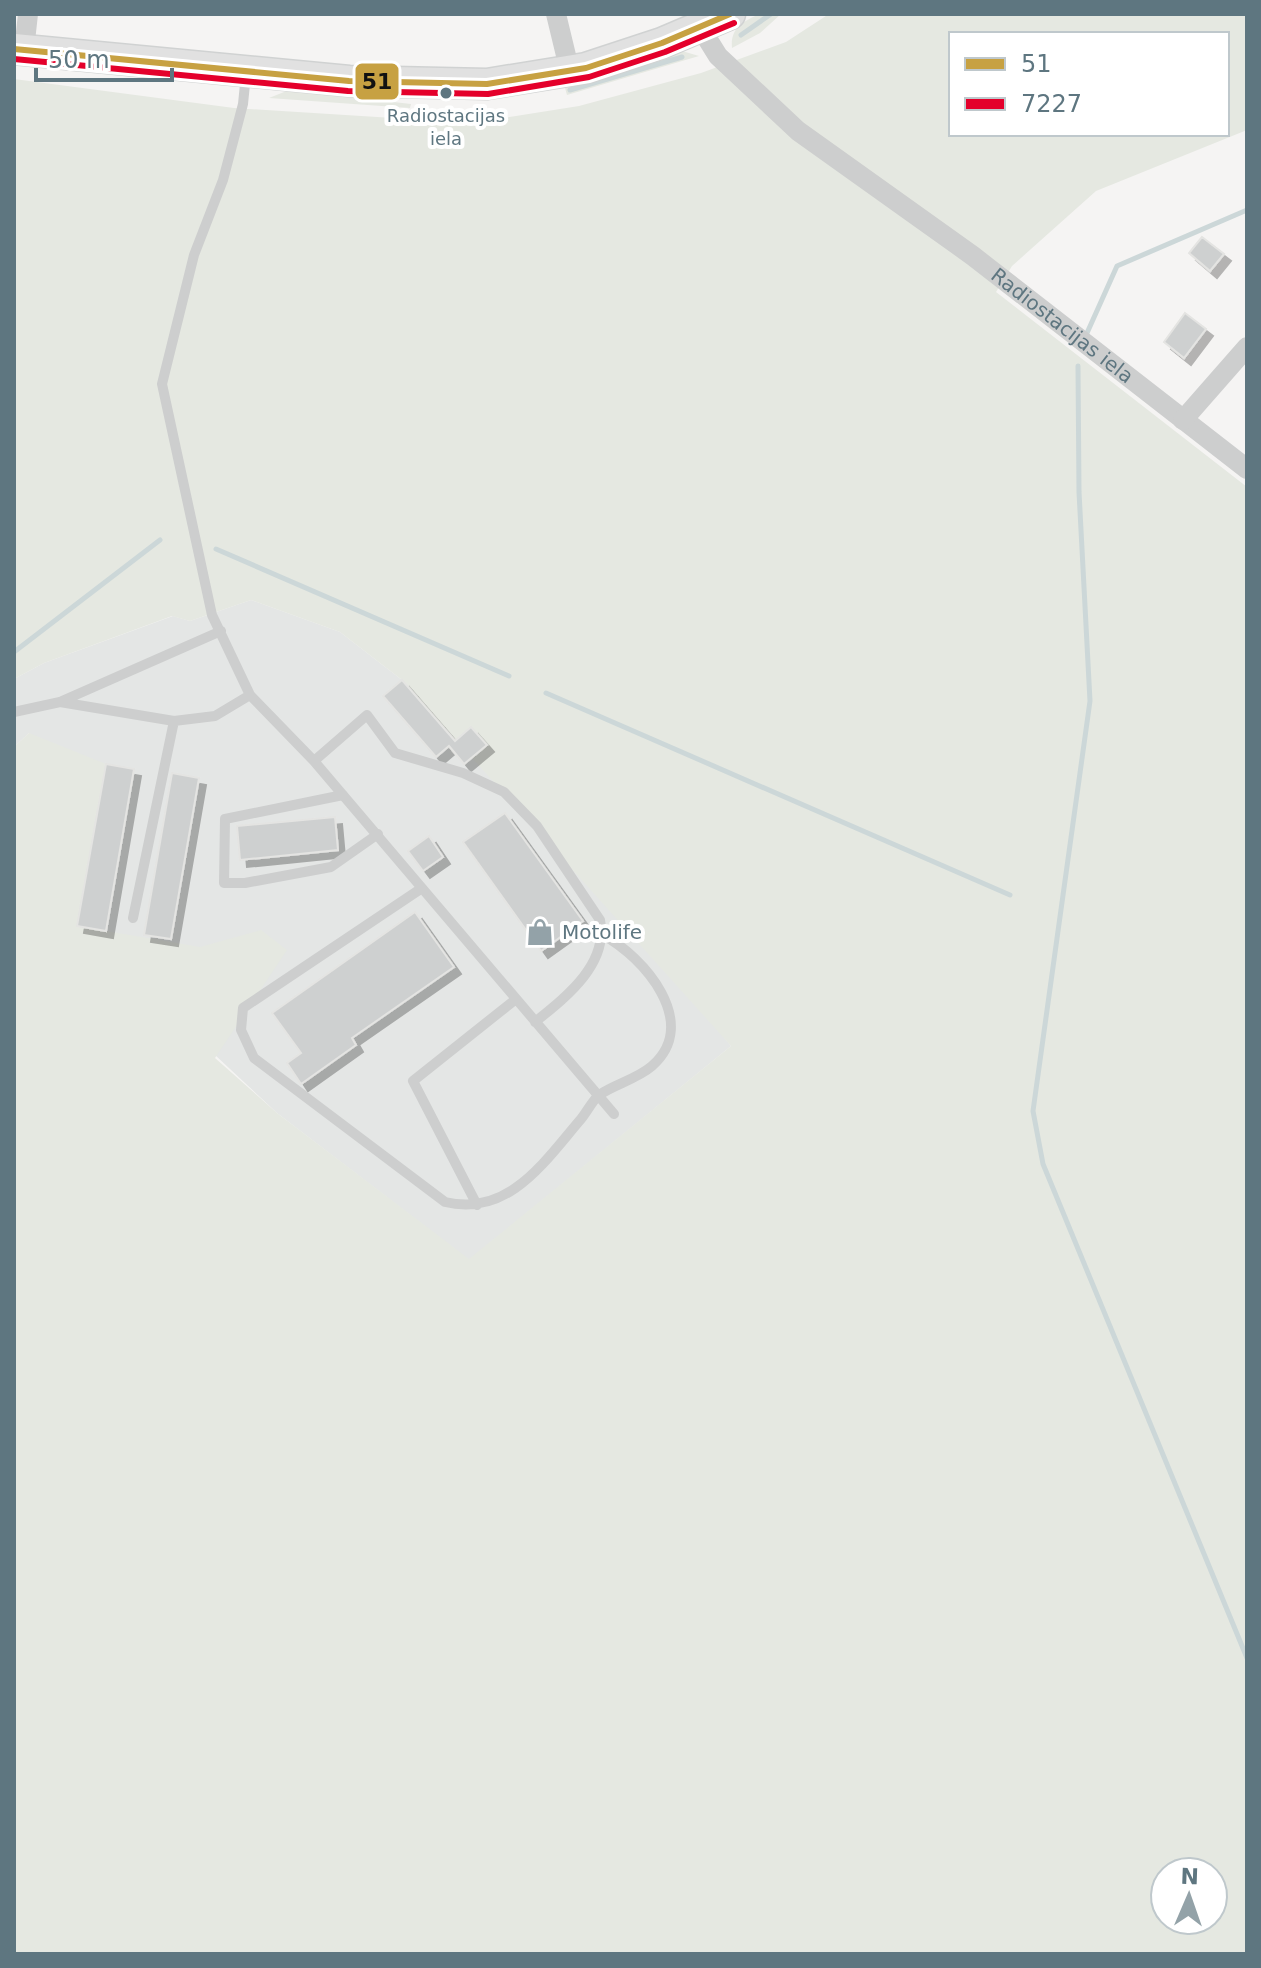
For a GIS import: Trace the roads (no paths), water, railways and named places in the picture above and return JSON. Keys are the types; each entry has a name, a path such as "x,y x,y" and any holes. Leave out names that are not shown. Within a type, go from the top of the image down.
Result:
{"main road":[{"path":"19,50 246,72 447,85 514,81 570,72 637,52 730,14"}],"street":[{"path":"19,50 28,14"},
{"path":"556,14 570,72"},
{"name":"Radiostacijas iela","path":"700,27 718,56 798,131 973,256 1247,469"},
{"path":"1183,420 1247,347"}],"lane":[{"path":"246,72 243,104 223,180 194,255 162,384 212,615 250,695 378,834 614,1114"},
{"path":"14,712 60,702 221,631"},
{"path":"60,702 174,721 215,716 250,695"},
{"path":"314,761 367,715 395,753 463,773 504,792 537,826 600,920 603,935 597,960 562,1000 535,1022"},
{"path":"133,918 174,721"},
{"path":"343,795 225,819 224,883 245,883 331,867 378,834"},
{"path":"422,888 243,1008 241,1030 254,1058 445,1202 477,1205 500,1199 524,1184 598,1096 652,1066 673,1029 671,1006 624,947 603,935"},
{"path":"477,1205 413,1081 516,999"}],"waterway":[{"path":"741,35 771,14"},
{"path":"570,90 682,57"},
{"path":"1087,333 1117,266 1247,210"},
{"path":"1078,366 1079,492 1090,701 1033,1111 1043,1164 1247,1658"},
{"path":"14,652 160,540"},
{"path":"216,549 509,676"},
{"path":"546,693 1010,895"}],"place":[{"name":"Radiostacijas iela","path":"446,93"},
{"name":"Motolife","path":"540,932"}]}
